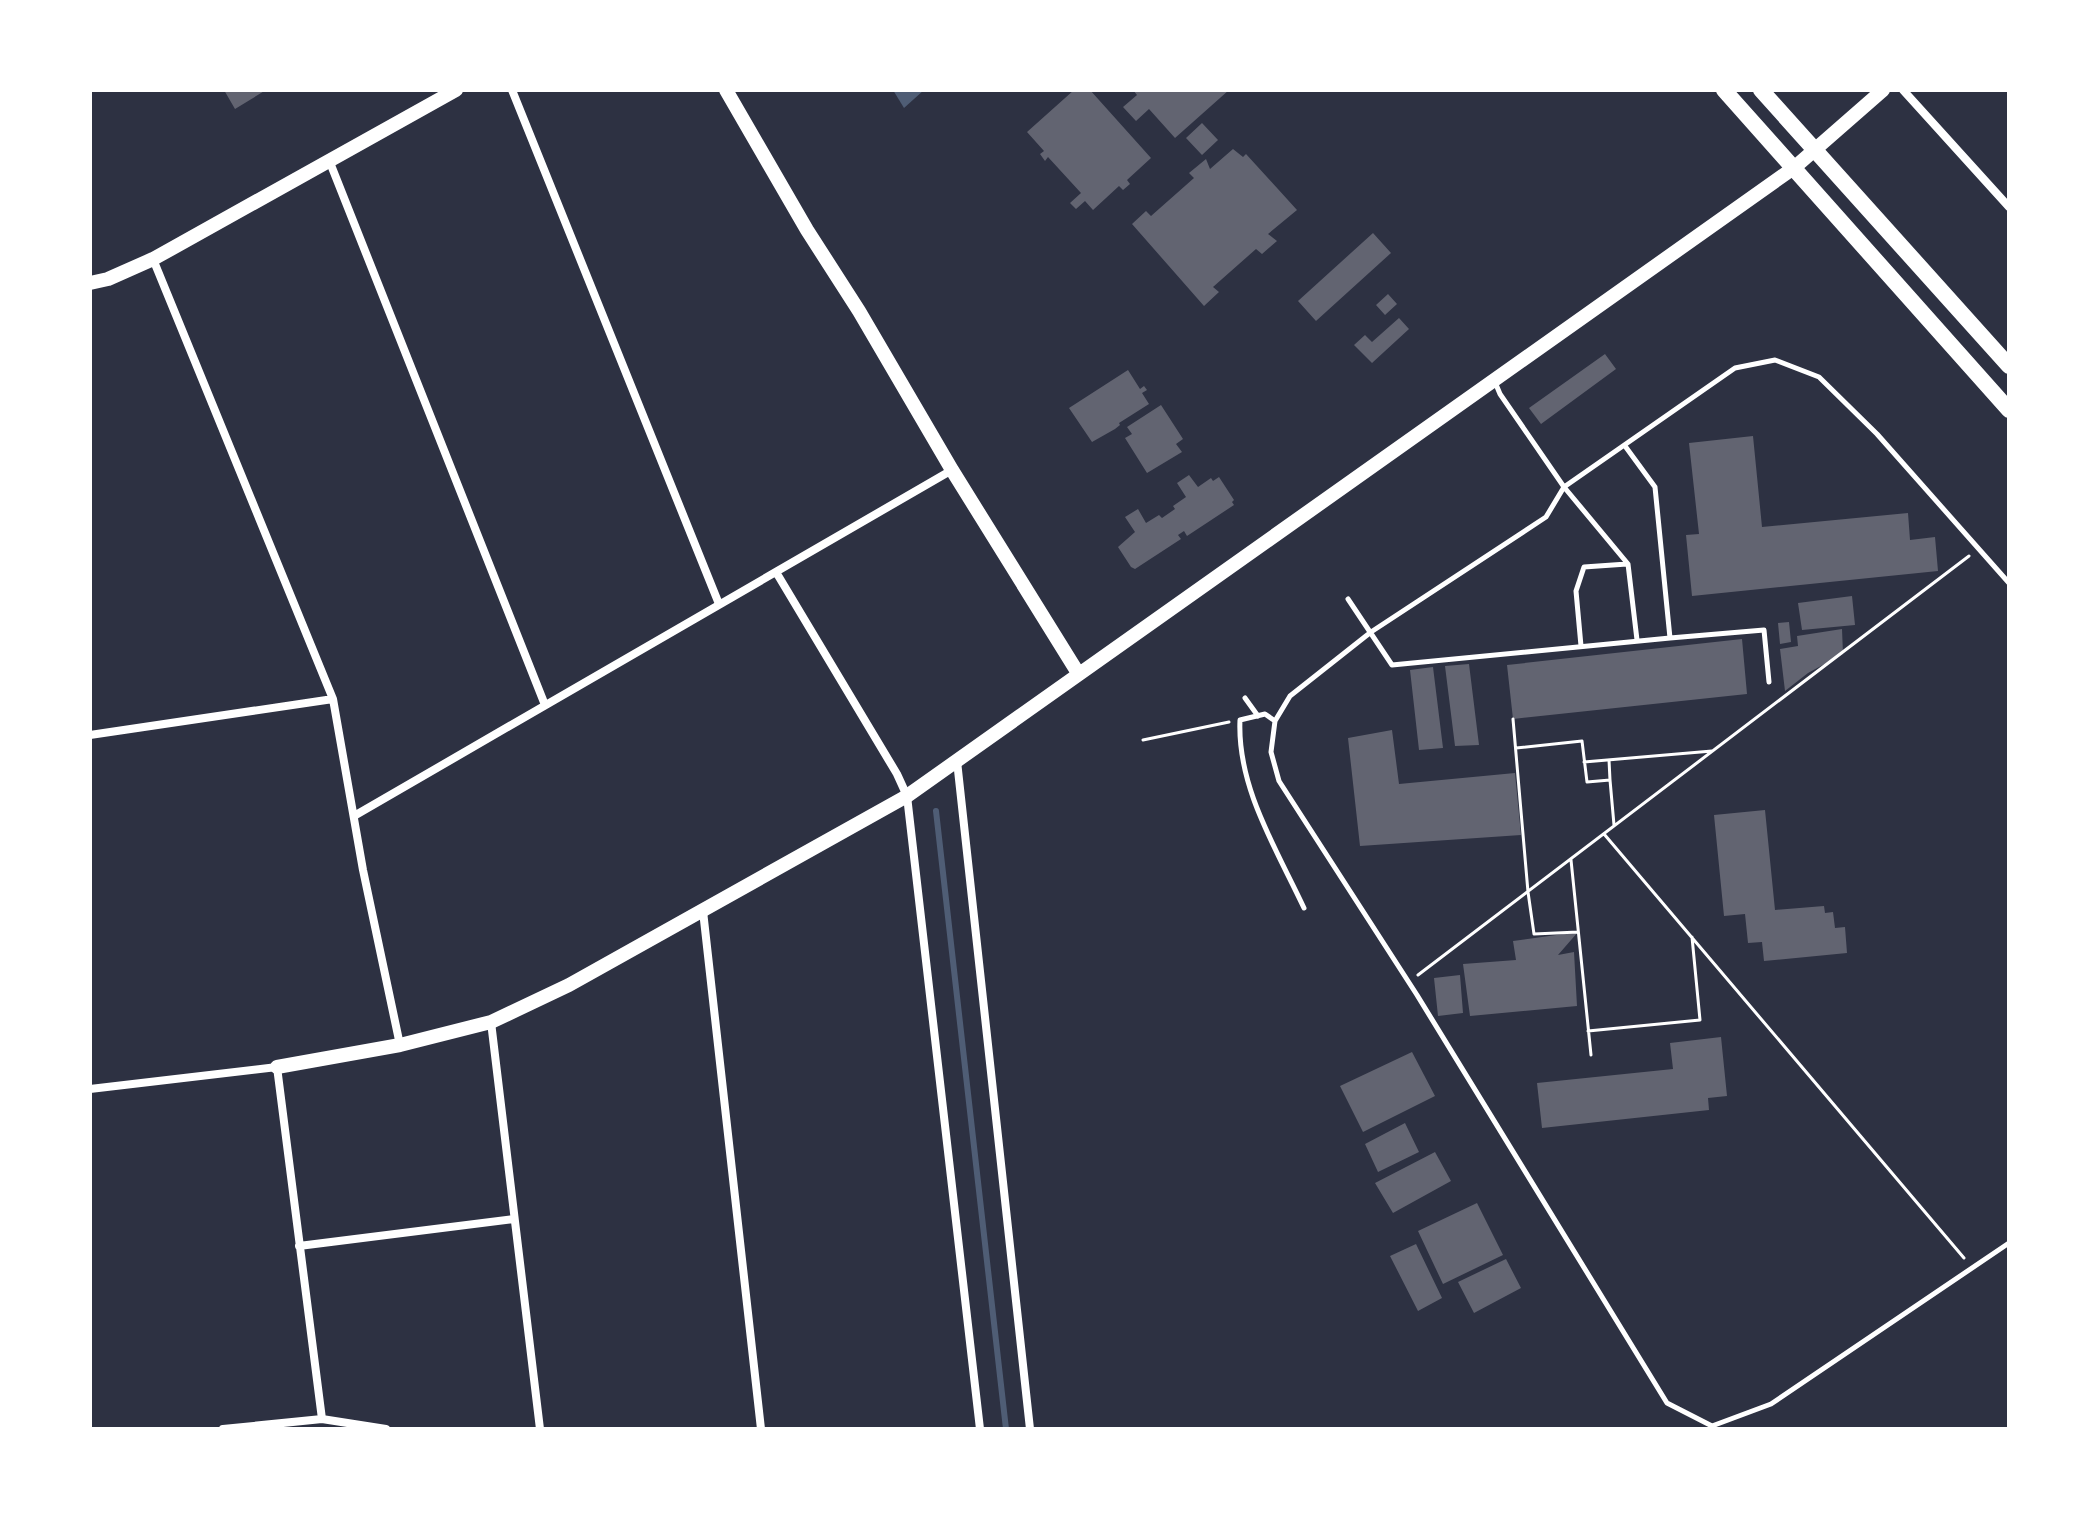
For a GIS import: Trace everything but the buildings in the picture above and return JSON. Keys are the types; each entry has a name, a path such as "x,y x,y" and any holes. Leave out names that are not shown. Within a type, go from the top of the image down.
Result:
{"main road":[{"path":"1724,90 2009,410"},
{"path":"1761,90 2009,366"}],"street":[{"path":"90,283 108,279 153,259 456,90"},
{"path":"512,90 719,604"},
{"path":"726,90 952,470 1078,673"},
{"path":"90,1089 277,1067 400,1045 491,1022 569,985 703,911 907,796 1795,167 1883,90"},
{"path":"1903,90 2009,207"},
{"path":"329,160 545,705"},
{"path":"153,259 333,699 400,1045"},
{"path":"354,816 952,470"},
{"path":"776,572 897,774 907,796 980,1429"},
{"path":"90,735 333,699"},
{"path":"957,761 1030,1429"},
{"path":"703,911 761,1429"},
{"path":"491,1022 540,1429"},
{"path":"277,1067 322,1419"},
{"path":"299,1246 514,1219"},
{"path":"223,1429 322,1419 386,1429"}],"lane":[{"path":"2008,1245 1771,1404 1712,1426 1667,1403 1409,982 1279,781 1271,752 1275,721 1290,696 1371,632 1546,517 1564,487 1735,368 1775,360 1819,377 1877,434 2009,583"},
{"path":"1494,380 1500,394 1564,487 1628,564 1637,640"},
{"path":"1625,446 1655,487 1670,638"},
{"path":"1581,646 1576,591 1584,567 1628,564"},
{"path":"1348,599 1392,665 1764,630 1769,682"},
{"path":"1245,698 1258,716"},
{"path":"1275,721 1265,714 1240,720 1239,744 1251,793 1304,908"}],"path":[{"path":"1409,982 1978,549"},
{"path":"1513,719 1534,934 1578,932"},
{"path":"1143,740 1240,720"},
{"path":"1516,748 1582,741 1587,782 1610,780"},
{"path":"1584,762 1713,750"},
{"path":"1609,760 1615,826"},
{"path":"1604,834 1973,1268"},
{"path":"1571,859 1591,1055"},
{"path":"1588,1031 1700,1020 1692,937"}],"water":[{"path":"893,90 924,90 904,108"}],"waterway":[{"path":"936,811 1006,1429"}]}
